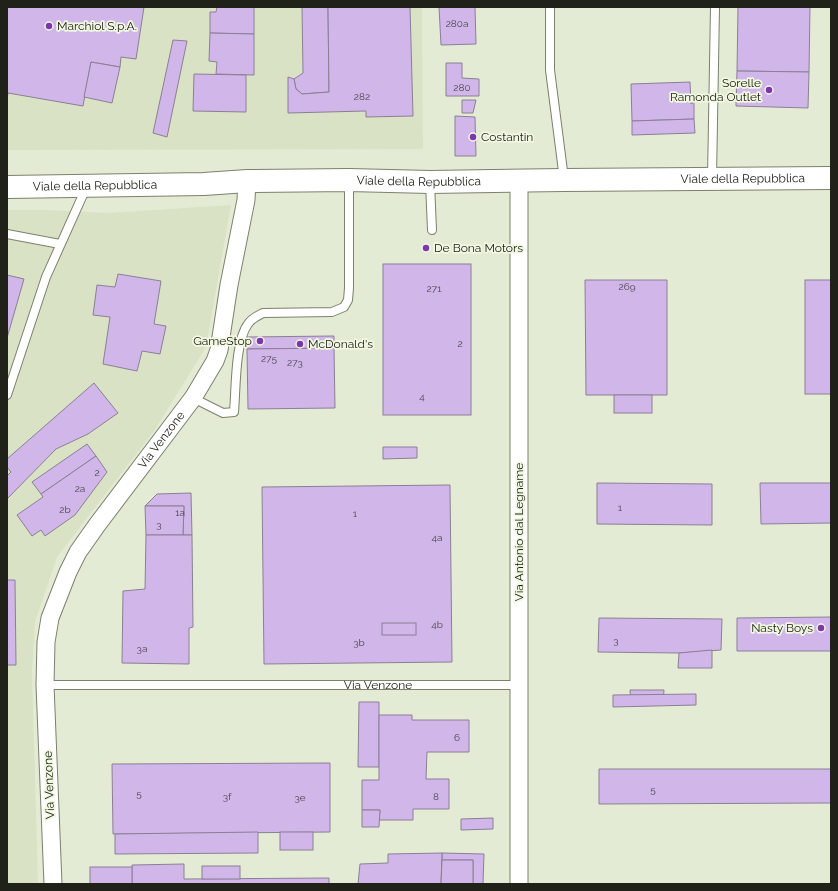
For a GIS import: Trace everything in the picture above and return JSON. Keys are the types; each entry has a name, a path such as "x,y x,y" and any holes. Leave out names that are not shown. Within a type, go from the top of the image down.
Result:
{"main road":[{"name":"Viale della Repubblica","path":"7,187 204,184 247,181 349,180 430,182 831,178"}],"street":[{"name":"Via Venzone","path":"53,884 45,685 46,642 50,618 75,558 97,525 194,398 215,361 219,350 229,285 246,200 247,181"},
{"name":"Via Antonio dal Legname","path":"519,181 519,884"}],"lane":[{"path":"550,7 550,70 564,180"},
{"path":"712,179 715,7"},
{"path":"194,398 223,413 234,412 239,347 247,325 253,318 263,313 332,312 344,307 348,300 349,288 349,180"},
{"path":"430,182 432,230"},
{"path":"7,395 46,277 87,186"},
{"path":"7,234 60,244"},
{"name":"Via Venzone","path":"45,685 519,685"}],"shaded area":[{"path":"7,7 422,7 423,149 7,150"},
{"path":"231,205 206,347 154,431 57,557 35,622 32,671 38,884 7,884 7,210 108,213"}],"building":[{"path":"7,7 144,7 136,59 121,57 120,67 91,62 83,106 8,93 7,99"},
{"path":"217,7 254,7 254,34 210,33 210,12 216,12"},
{"path":"302,7 328,7 329,92 302,94 296,89 294,79 303,73"},
{"path":"328,7 410,7 413,116 366,117 366,111 288,113 288,77 294,79 296,89 302,94 329,92"},
{"path":"439,7 475,7 476,44 441,45"},
{"path":"738,7 810,7 809,72 737,71"},
{"path":"210,33 254,34 254,75 216,74 217,62 209,61"},
{"path":"173,40 187,41 167,137 153,133"},
{"path":"91,62 120,67 112,103 84,97"},
{"path":"446,63 462,63 462,78 479,79 479,96 446,96"},
{"path":"737,71 809,72 808,108 736,106"},
{"path":"194,74 246,75 246,112 193,111"},
{"path":"690,82 691,104 694,102 694,119 632,121 631,84"},
{"path":"462,100 476,100 473,113 462,113"},
{"path":"455,116 475,117 476,156 455,156"},
{"path":"694,119 695,133 632,135 632,121"},
{"path":"383,264 471,264 471,415 383,415"},
{"path":"118,274 161,281 154,324 166,326 160,354 142,351 137,371 103,364 110,317 93,315 97,285 115,287"},
{"path":"7,275 24,279 7,338"},
{"path":"585,280 667,280 667,395 586,395"},
{"path":"805,280 831,280 831,394 805,394"},
{"path":"334,336 334,348 247,349 247,337"},
{"path":"334,348 335,408 248,409 247,349"},
{"path":"94,383 118,413 88,434 56,449 7,499 7,476 11,472 7,467 7,459"},
{"path":"614,395 652,395 652,413 614,413"},
{"path":"87,444 96,456 41,494 32,482"},
{"path":"383,447 417,447 417,458 383,459"},
{"path":"96,456 107,472 75,515 45,536 41,530 32,536 17,515 43,497 41,494"},
{"path":"597,483 712,484 712,525 597,524"},
{"path":"760,483 831,483 831,523 761,524"},
{"path":"450,485 452,662 264,664 262,487"},
{"path":"191,493 192,535 183,535 184,506 145,506 157,494"},
{"path":"145,506 184,506 183,535 146,535"},
{"path":"146,535 192,535 193,627 189,628 189,664 122,663 123,591 145,589"},
{"path":"7,580 15,580 16,665 7,665"},
{"path":"831,617 831,651 737,651 737,618"},
{"path":"599,618 722,619 721,650 679,653 598,652"},
{"path":"382,623 416,623 416,635 382,635"},
{"path":"712,650 712,668 678,668 679,653"},
{"path":"630,690 664,690 663,704 631,703"},
{"path":"696,694 696,705 613,707 613,695"},
{"path":"359,702 379,702 379,767 358,767"},
{"path":"379,715 412,715 412,720 469,720 469,752 427,752 426,779 449,779 449,809 413,809 413,820 379,820 380,810 362,810 362,780 379,780"},
{"path":"330,763 330,832 113,834 112,764"},
{"path":"599,769 831,769 831,803 599,804"},
{"path":"362,810 380,810 379,827 362,827"},
{"path":"493,818 493,829 461,830 461,819"},
{"path":"258,832 258,853 115,854 115,834"},
{"path":"280,832 313,832 313,850 280,850"},
{"path":"442,853 484,854 483,884 473,884 473,860 442,860"},
{"path":"442,853 441,884 358,884 360,864 388,863 388,854"},
{"path":"442,860 473,860 473,884 441,884"},
{"path":"184,864 184,879 329,878 329,884 132,884 132,865"},
{"path":"202,866 240,866 240,879 202,879"},
{"path":"90,867 132,867 132,884 90,884"}],"place":[{"name":"Marchiol S.p.A.","path":"49,26"},
{"name":"Sorelle Ramonda Outlet","path":"769,90"},
{"name":"Costantin","path":"473,137"},
{"name":"De Bona Motors","path":"426,248"},
{"name":"GameStop","path":"260,341"},
{"name":"McDonald's","path":"300,344"},
{"name":"Nasty Boys","path":"821,628"}]}
